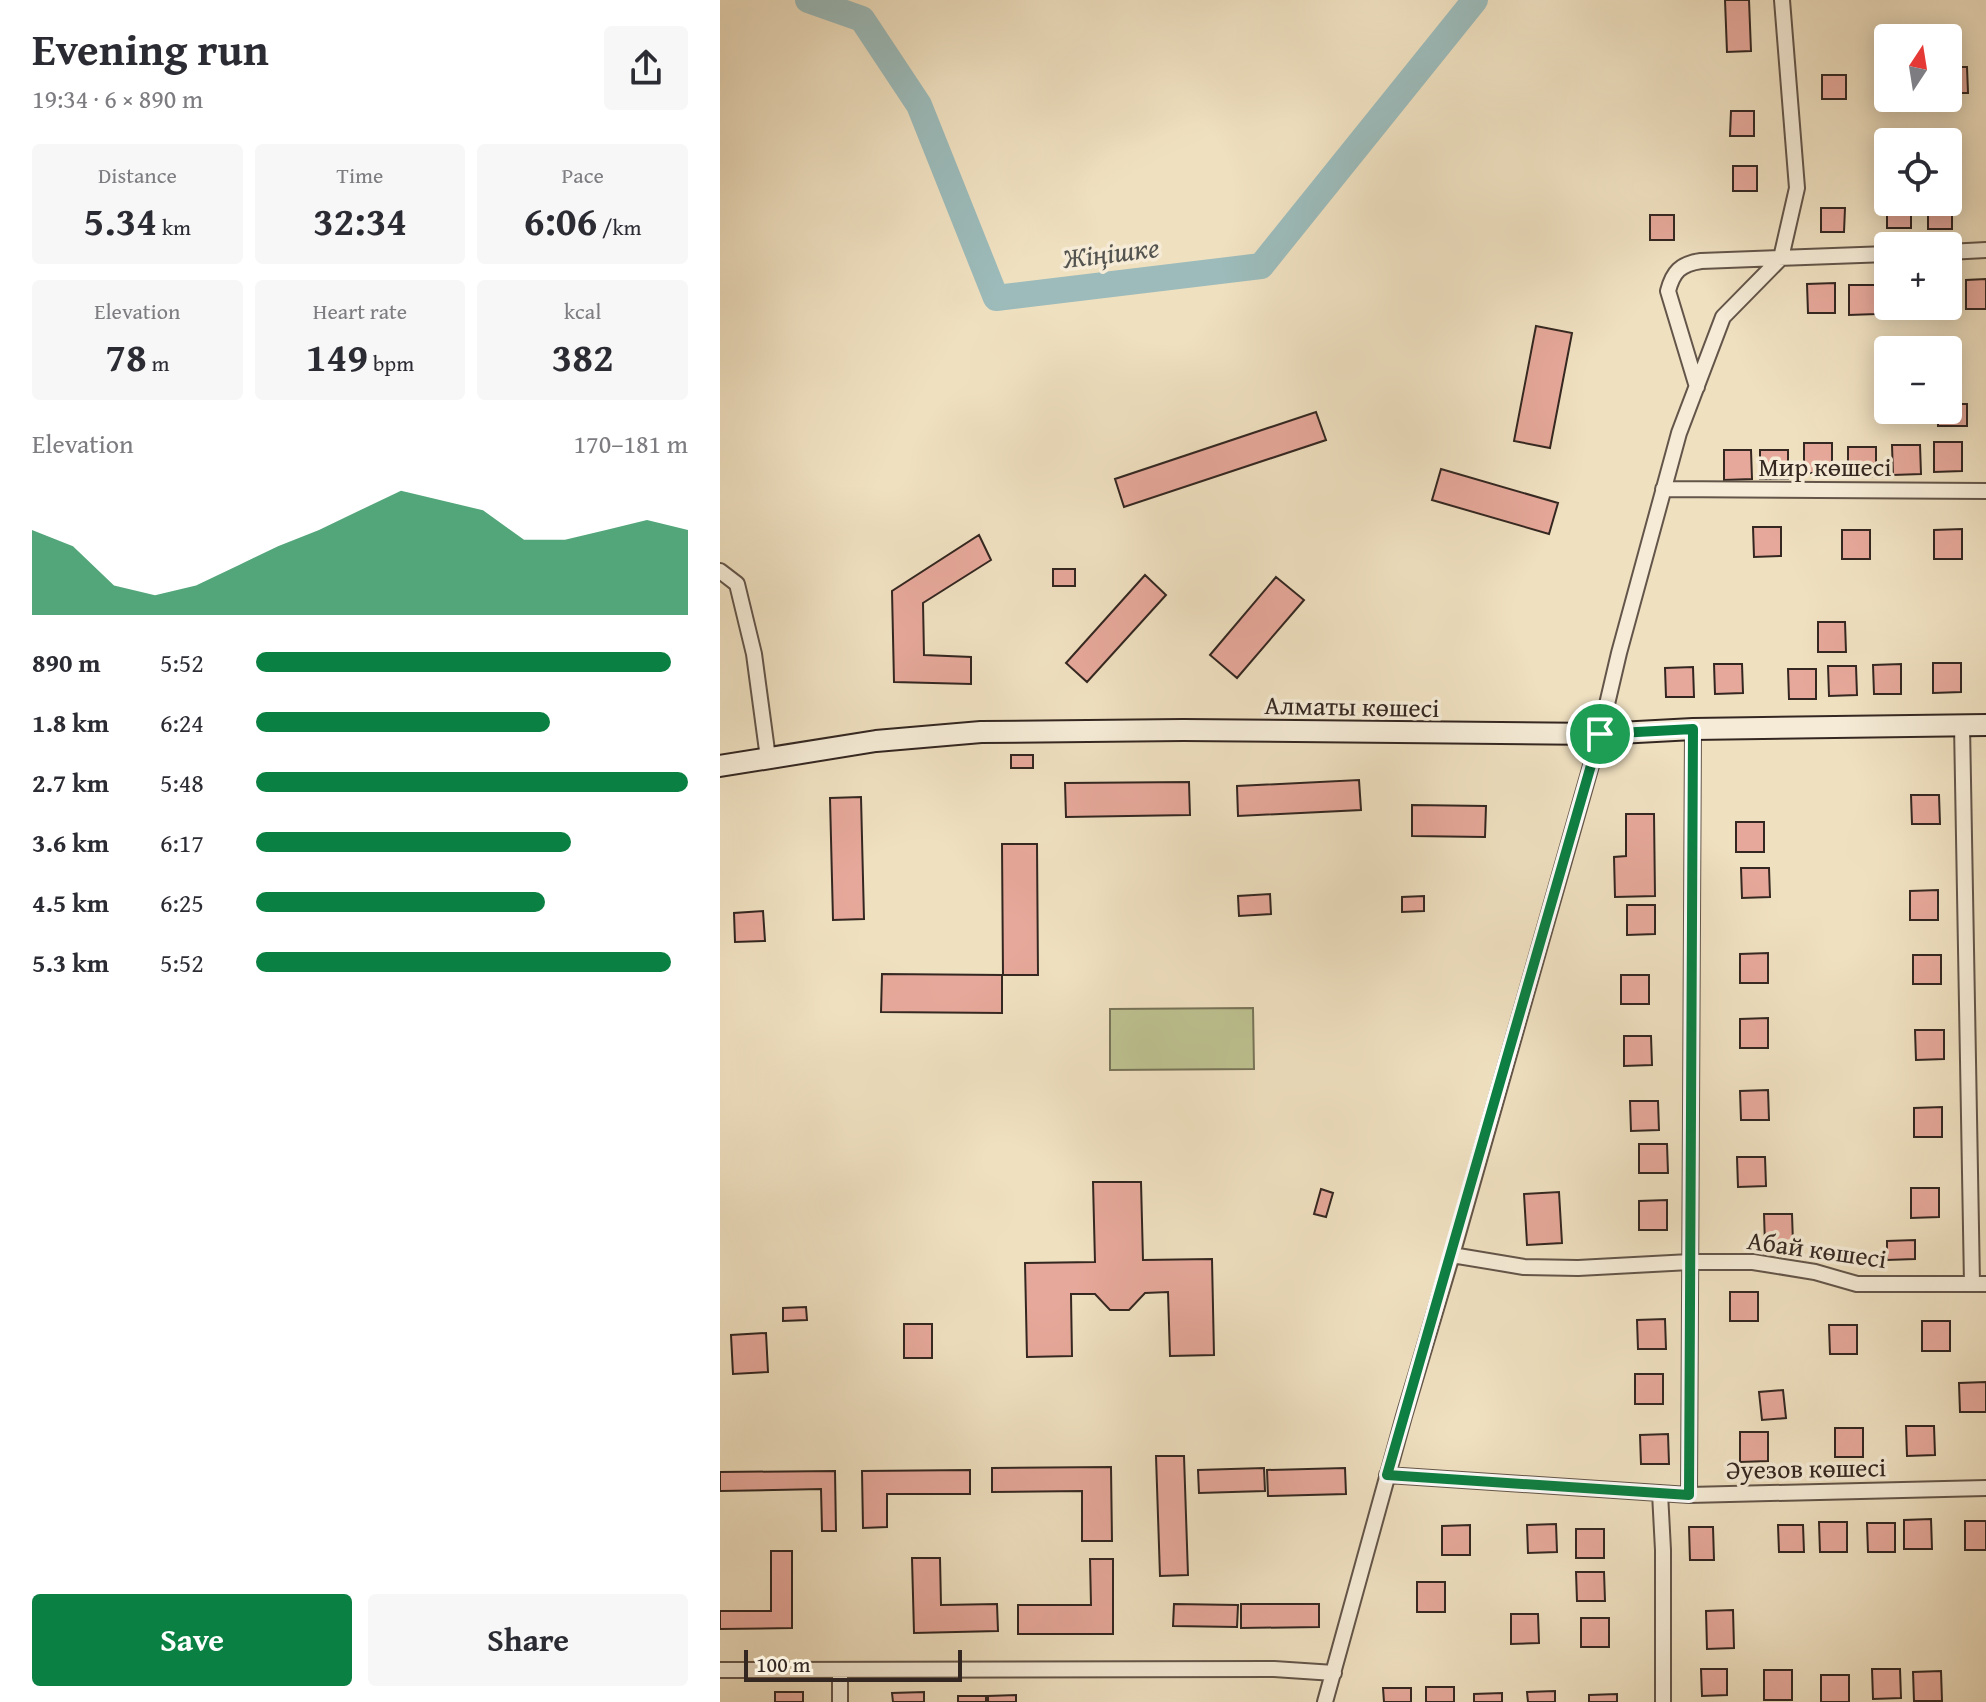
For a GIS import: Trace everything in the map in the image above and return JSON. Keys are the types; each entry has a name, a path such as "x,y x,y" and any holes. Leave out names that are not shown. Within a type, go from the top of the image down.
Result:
{"street":[{"path":"1325,1702 1600,734 1679,433 1723,317 1781,258 1797,188 1782,0"},
{"path":"1962,251 1986,250"},
{"path":"1697,387 1668,291 1671,279 1679,269 1689,263 1874,255"},
{"name":"Мир көшесі","path":"1663,489 1986,491"},
{"path":"720,571 737,584 754,654 768,758"},
{"path":"1962,725 1979,1284"},
{"name":"Алматы көшесі","path":"720,766 876,741 981,732 1183,730 1600,734 1693,729 1986,725"},
{"path":"1689,1495 1693,729"},
{"name":"Абай көшесі","path":"1452,1255 1524,1267 1753,1262 1815,1272 1857,1284 1979,1284"},
{"name":"Әуезов көшесі","path":"1387,1475 1689,1495 1986,1488"},
{"path":"1660,1493 1663,1702"},
{"path":"720,1670 1274,1669 1334,1673"},
{"path":"840,1671 840,1702"}],"green space":[{"path":"1253,1008 1254,1069 1110,1070 1110,1009"}],"building":[{"path":"1725,0 1749,0 1751,51 1727,52"},
{"path":"1962,67 1967,67 1968,93 1962,93"},
{"path":"1822,75 1846,75 1846,99 1822,99"},
{"path":"1731,111 1754,111 1754,136 1730,136"},
{"path":"1733,166 1757,166 1757,191 1733,191"},
{"path":"1821,208 1845,208 1844,232 1821,232"},
{"path":"1650,215 1674,215 1674,240 1650,240"},
{"path":"1887,216 1911,216 1911,228 1887,228"},
{"path":"1928,216 1952,216 1952,229 1928,229"},
{"path":"1986,279 1986,309 1966,309 1966,280"},
{"path":"1835,283 1835,313 1808,313 1807,284"},
{"path":"1849,285 1874,285 1874,314 1849,315"},
{"path":"1536,326 1572,333 1550,448 1514,441"},
{"path":"1962,404 1967,404 1967,426 1938,426 1962,424"},
{"path":"1316,412 1326,440 1124,507 1115,479"},
{"path":"1934,442 1962,442 1962,471 1934,472"},
{"path":"1804,443 1832,443 1832,473 1804,473"},
{"path":"1892,445 1920,445 1921,474 1893,475"},
{"path":"1848,447 1876,447 1876,476 1848,477"},
{"path":"1724,450 1751,450 1752,479 1724,480"},
{"path":"1760,450 1788,450 1788,479 1760,479"},
{"path":"1441,469 1558,503 1549,534 1432,500"},
{"path":"1753,527 1781,527 1781,556 1754,557"},
{"path":"1962,529 1962,559 1934,559 1934,530"},
{"path":"1842,530 1870,530 1870,559 1842,559"},
{"path":"979,535 991,560 923,603 924,655 971,657 971,684 894,682 892,591"},
{"path":"1053,569 1075,569 1075,586 1053,586"},
{"path":"1145,575 1166,595 1087,682 1066,663"},
{"path":"1276,577 1304,600 1237,678 1210,655"},
{"path":"1818,622 1845,622 1846,652 1818,652"},
{"path":"1933,663 1961,663 1961,692 1933,693"},
{"path":"1714,664 1742,664 1743,693 1715,694"},
{"path":"1901,664 1901,694 1874,694 1873,665"},
{"path":"1828,666 1856,666 1857,695 1829,696"},
{"path":"1693,667 1694,697 1666,697 1665,668"},
{"path":"1788,669 1816,669 1816,699 1789,699"},
{"path":"1011,755 1033,755 1033,768 1011,768"},
{"path":"1359,780 1361,810 1238,816 1237,786"},
{"path":"1189,782 1190,815 1066,817 1065,783"},
{"path":"1911,795 1939,795 1940,824 1912,824"},
{"path":"861,797 864,919 833,920 830,798"},
{"path":"1412,805 1486,806 1485,837 1412,836"},
{"path":"1626,814 1654,814 1655,896 1615,897 1614,857 1626,856"},
{"path":"1736,822 1764,822 1764,852 1736,852"},
{"path":"1002,844 1037,844 1038,975 1003,975"},
{"path":"1741,868 1769,868 1770,897 1742,898"},
{"path":"1938,890 1938,920 1910,920 1910,891"},
{"path":"1270,894 1271,914 1239,916 1238,896"},
{"path":"1424,896 1424,911 1402,912 1402,897"},
{"path":"1627,905 1655,905 1655,934 1627,935"},
{"path":"763,911 765,941 735,942 734,913"},
{"path":"1768,953 1768,983 1740,983 1740,954"},
{"path":"1913,955 1941,955 1941,984 1913,984"},
{"path":"882,974 1002,975 1002,1013 881,1012"},
{"path":"1621,975 1649,975 1649,1004 1621,1004"},
{"path":"1768,1018 1768,1048 1740,1048 1740,1019"},
{"path":"1915,1030 1944,1030 1944,1059 1916,1060"},
{"path":"1624,1036 1651,1036 1652,1065 1624,1066"},
{"path":"1768,1090 1769,1120 1741,1120 1740,1091"},
{"path":"1630,1101 1658,1101 1659,1130 1631,1131"},
{"path":"1942,1107 1942,1137 1914,1137 1914,1108"},
{"path":"1639,1144 1667,1144 1668,1173 1639,1173"},
{"path":"1737,1157 1765,1157 1766,1186 1738,1187"},
{"path":"1093,1182 1141,1182 1143,1260 1212,1259 1214,1355 1170,1356 1168,1292 1145,1293 1129,1310 1110,1310 1095,1294 1071,1294 1072,1356 1027,1357 1025,1263 1095,1262"},
{"path":"1911,1188 1939,1188 1939,1217 1911,1218"},
{"path":"1321,1189 1333,1193 1326,1217 1314,1214"},
{"path":"1559,1192 1562,1243 1527,1245 1524,1194"},
{"path":"1667,1200 1667,1230 1639,1230 1639,1201"},
{"path":"1764,1214 1792,1214 1793,1243 1765,1244"},
{"path":"1915,1240 1915,1259 1887,1260 1887,1241"},
{"path":"1730,1292 1758,1292 1758,1321 1730,1321"},
{"path":"806,1307 807,1320 783,1321 783,1308"},
{"path":"1665,1319 1666,1349 1638,1349 1637,1320"},
{"path":"1922,1321 1950,1321 1950,1351 1922,1351"},
{"path":"904,1324 932,1324 932,1358 904,1358"},
{"path":"1829,1325 1857,1325 1857,1354 1830,1354"},
{"path":"766,1333 768,1372 733,1374 731,1335"},
{"path":"1635,1374 1663,1374 1663,1404 1635,1404"},
{"path":"1986,1382 1986,1412 1960,1412 1959,1383"},
{"path":"1783,1390 1786,1418 1762,1420 1759,1392"},
{"path":"1906,1426 1934,1426 1935,1455 1907,1456"},
{"path":"1835,1428 1863,1428 1863,1457 1835,1457"},
{"path":"1740,1432 1768,1432 1768,1461 1740,1462"},
{"path":"1668,1434 1669,1464 1641,1464 1640,1435"},
{"path":"1156,1456 1184,1456 1188,1575 1160,1576"},
{"path":"1111,1467 1112,1541 1082,1541 1082,1491 992,1492 992,1468"},
{"path":"1264,1468 1265,1491 1199,1493 1198,1470"},
{"path":"1345,1468 1346,1494 1268,1496 1267,1470"},
{"path":"970,1470 970,1494 887,1494 887,1527 863,1528 862,1471"},
{"path":"835,1471 836,1531 822,1531 821,1489 720,1491 720,1472"},
{"path":"1931,1519 1932,1549 1904,1549 1904,1520"},
{"path":"1965,1521 1986,1521 1986,1550 1965,1550"},
{"path":"1819,1522 1847,1522 1847,1552 1820,1552"},
{"path":"1867,1523 1895,1523 1895,1552 1868,1552"},
{"path":"1556,1524 1557,1552 1528,1553 1527,1525"},
{"path":"1470,1525 1470,1555 1442,1555 1442,1526"},
{"path":"1778,1525 1803,1525 1804,1552 1779,1552"},
{"path":"1689,1527 1713,1527 1714,1560 1690,1560"},
{"path":"1576,1529 1604,1529 1604,1558 1576,1558"},
{"path":"771,1551 792,1551 792,1628 720,1629 720,1611 771,1611"},
{"path":"912,1558 940,1558 941,1605 997,1604 998,1631 914,1633"},
{"path":"1090,1559 1113,1559 1113,1634 1018,1634 1018,1605 1091,1605"},
{"path":"1576,1572 1604,1572 1605,1601 1577,1601"},
{"path":"1417,1582 1445,1582 1445,1612 1417,1612"},
{"path":"1174,1604 1238,1605 1237,1627 1173,1626"},
{"path":"1241,1604 1319,1604 1319,1627 1241,1628"},
{"path":"1733,1610 1734,1648 1707,1649 1706,1611"},
{"path":"1511,1614 1538,1614 1539,1643 1511,1644"},
{"path":"1581,1618 1609,1618 1609,1647 1581,1647"},
{"path":"1701,1669 1727,1669 1727,1695 1702,1696"},
{"path":"1872,1669 1900,1669 1901,1698 1873,1699"},
{"path":"1764,1670 1792,1670 1792,1700 1764,1700"},
{"path":"1941,1671 1942,1701 1914,1701 1913,1672"},
{"path":"1821,1675 1849,1675 1849,1702 1821,1702"},
{"path":"1426,1687 1454,1687 1454,1702 1426,1702"},
{"path":"1383,1688 1411,1688 1411,1702 1384,1702"},
{"path":"1555,1691 1555,1702 1528,1702 1527,1692"},
{"path":"775,1692 803,1692 803,1702 775,1702"},
{"path":"924,1692 924,1702 893,1702 892,1693"},
{"path":"1502,1693 1502,1702 1474,1702 1474,1694"},
{"path":"1617,1694 1617,1702 1589,1702 1589,1695"},
{"path":"1016,1695 1016,1702 988,1702 988,1696"},
{"path":"958,1696 986,1696 986,1702 958,1702"}],"waterway":[{"name":"Жіңішке","path":"808,0 862,19 919,105 996,298 1261,266 1475,0"}],"route":[{"path":"1693,729 1689,1495 1387,1475 1452,1255 1600,734 1693,729"}]}
